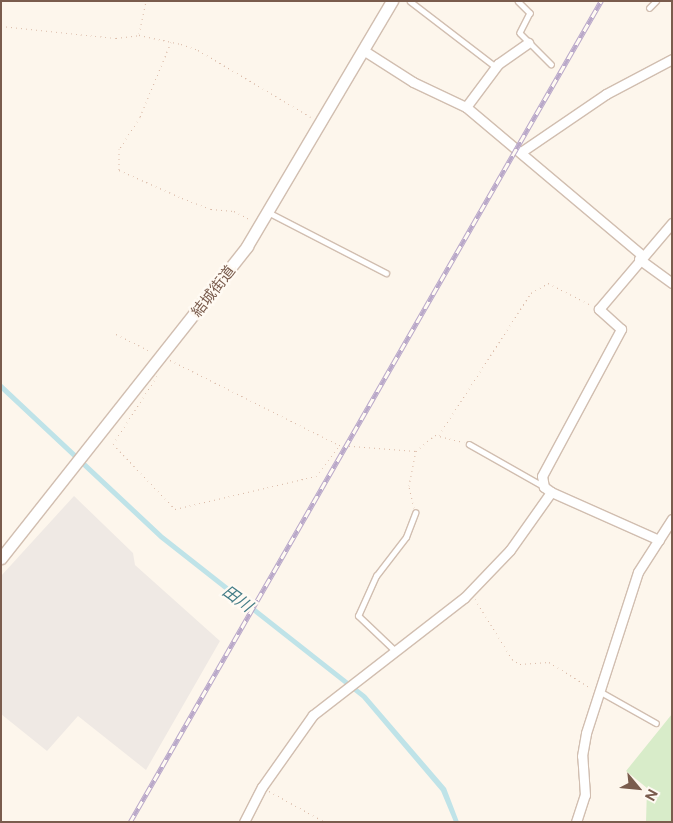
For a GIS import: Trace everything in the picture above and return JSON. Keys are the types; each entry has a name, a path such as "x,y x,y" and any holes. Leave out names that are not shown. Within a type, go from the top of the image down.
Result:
{"street":[{"name":"結城街道","path":"1,558 163,357 260,225 392,1"},
{"path":"466,107 496,67 528,43"},
{"path":"364,50 413,82 466,107 522,152 568,197 672,283"},
{"path":"522,152 606,94 672,59"},
{"path":"659,540 548,490 542,476 549,459 621,329 599,309 641,257 672,223"},
{"path":"244,822 262,787 297,732 336,696 398,653 471,591 510,550 548,490"},
{"path":"576,822 585,795 582,745 601,692 638,572 671,524"}],"lane":[{"path":"410,1 496,67"},
{"path":"518,1 530,13 520,32 528,43 551,64"},
{"path":"649,8 656,1"},
{"path":"268,212 386,273"},
{"path":"469,444 548,490"},
{"path":"398,653 358,616 376,576 406,537 415,513"},
{"path":"601,692 656,723"}],"path":[{"path":"139,35 146,1"},
{"path":"1,26 116,38 139,35 198,50 320,123"},
{"path":"171,42 140,117 119,149 118,170 212,209 234,211 260,225"},
{"path":"116,334 339,445 416,451 439,435 531,293 548,283 599,309"},
{"path":"163,357 155,382 113,444 175,510 316,476 339,445"},
{"path":"439,435 469,444"},
{"path":"415,513 409,486 416,451"},
{"path":"471,591 512,659 520,664 549,662 601,692"},
{"path":"262,787 325,822"}],"shaded area":[{"path":"74,496 133,553 135,565 220,641 146,770 78,716 47,751 1,714 1,576"}],"green space":[{"path":"672,714 671,822 646,822 647,788 626,771"}],"water":[{"name":"田川","path":"1,383 163,535 366,695 446,788 459,822 454,822 441,791 362,698 160,539 1,390"}],"railway":[{"path":"130,822 601,1"}]}
